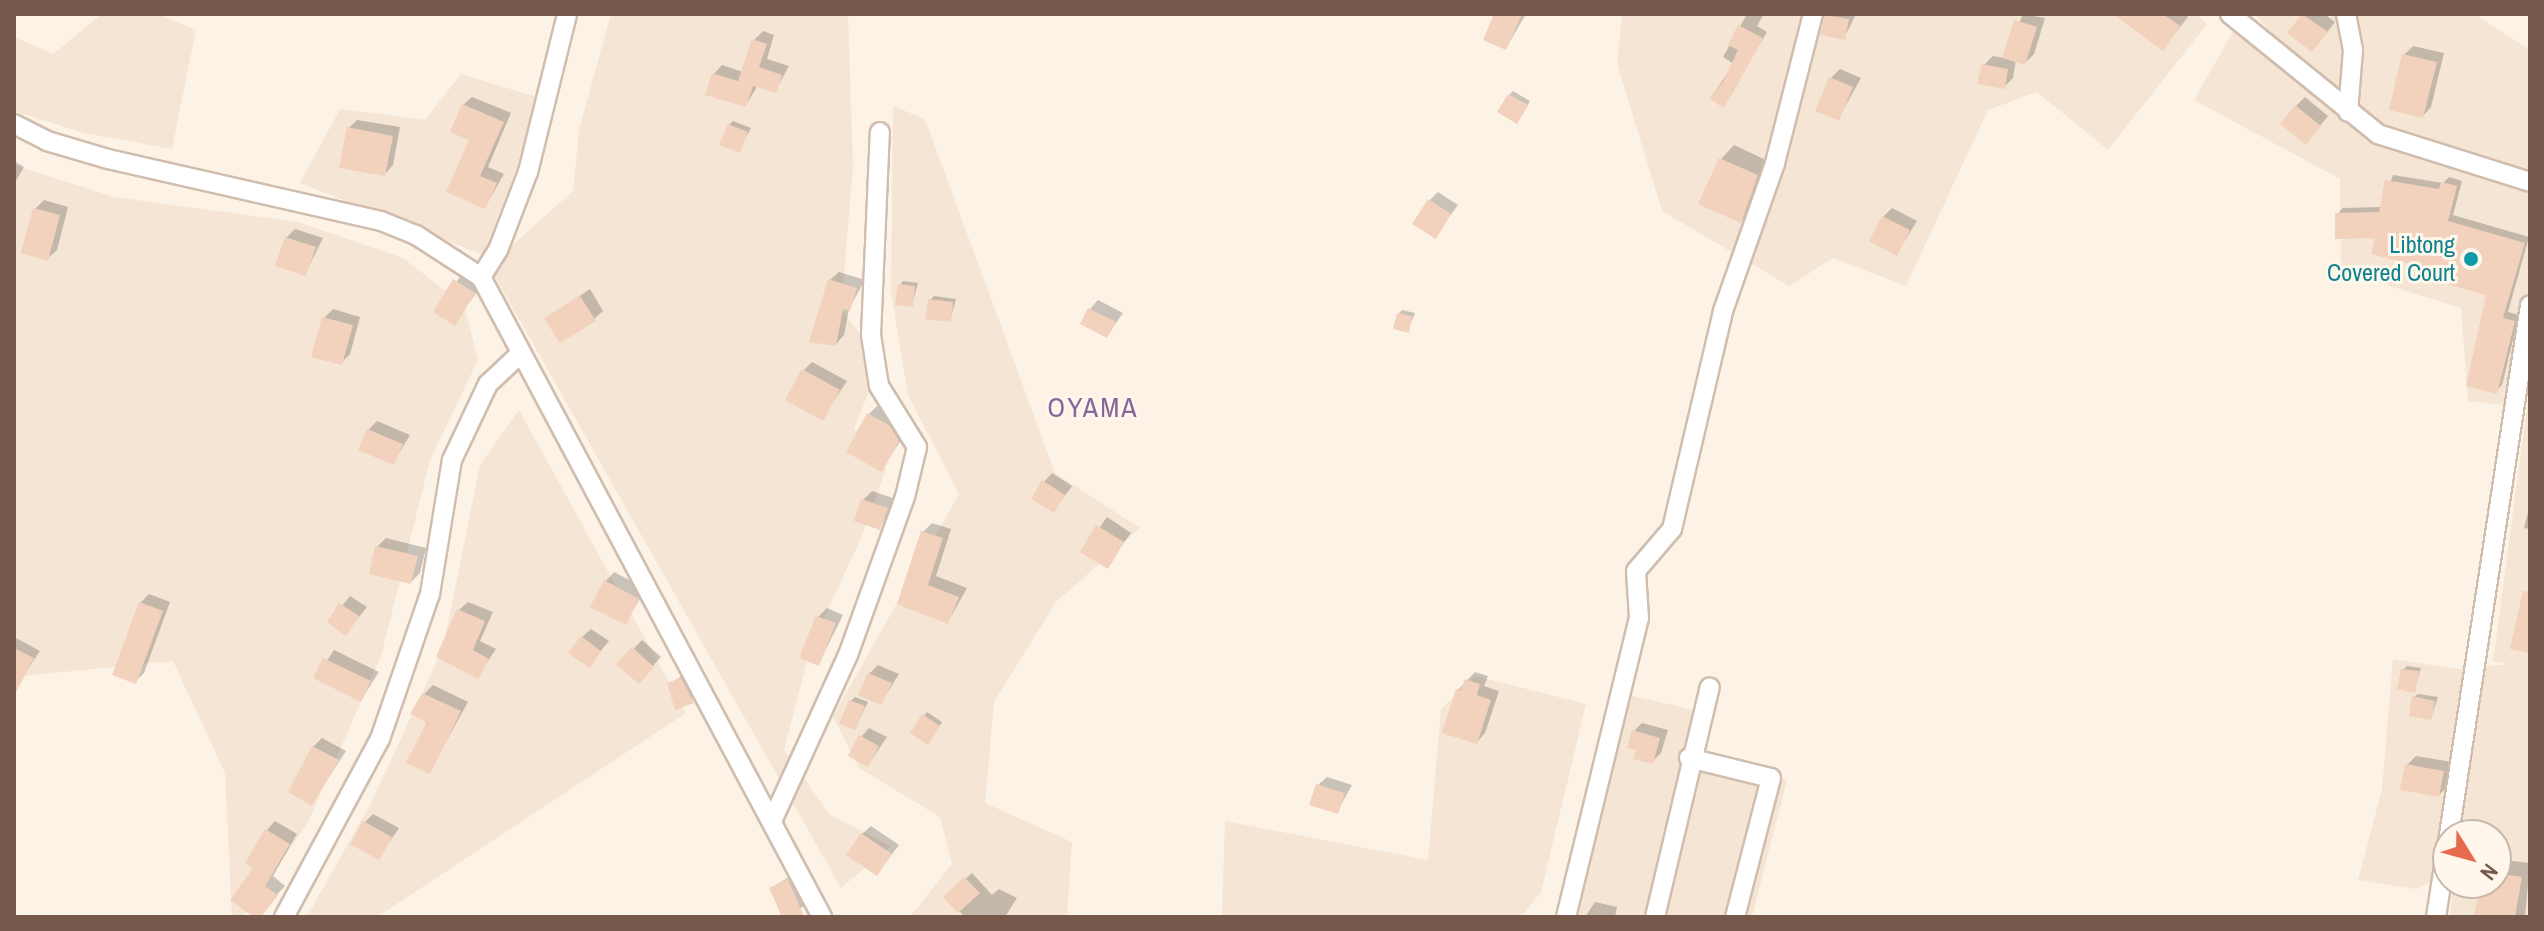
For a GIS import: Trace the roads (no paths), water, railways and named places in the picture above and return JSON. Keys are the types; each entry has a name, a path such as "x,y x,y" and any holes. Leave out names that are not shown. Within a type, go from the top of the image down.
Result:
{"street":[{"path":"481,277 498,250 528,172 567,14"},
{"path":"1566,917 1639,618 1636,571 1672,529 1723,311 1775,163 1813,14"},
{"path":"2230,14 2378,134 2530,182"},
{"path":"2346,14 2353,50 2348,112"},
{"path":"14,124 47,141 108,159 381,221 416,235 481,277 822,917"},
{"path":"772,821 848,655 905,497 917,447 879,386 871,335 880,132"},
{"path":"2451,819 2530,305"},
{"path":"284,917 380,739 430,594 452,460 488,384 521,353"},
{"path":"1655,917 1689,758 1710,687"},
{"path":"1689,758 1771,778 1735,917"}],"place":[{"name":"Libtong Covered Court","path":"2471,259"}],"district":[{"name":"OYAMA","path":"1093,407"}]}
